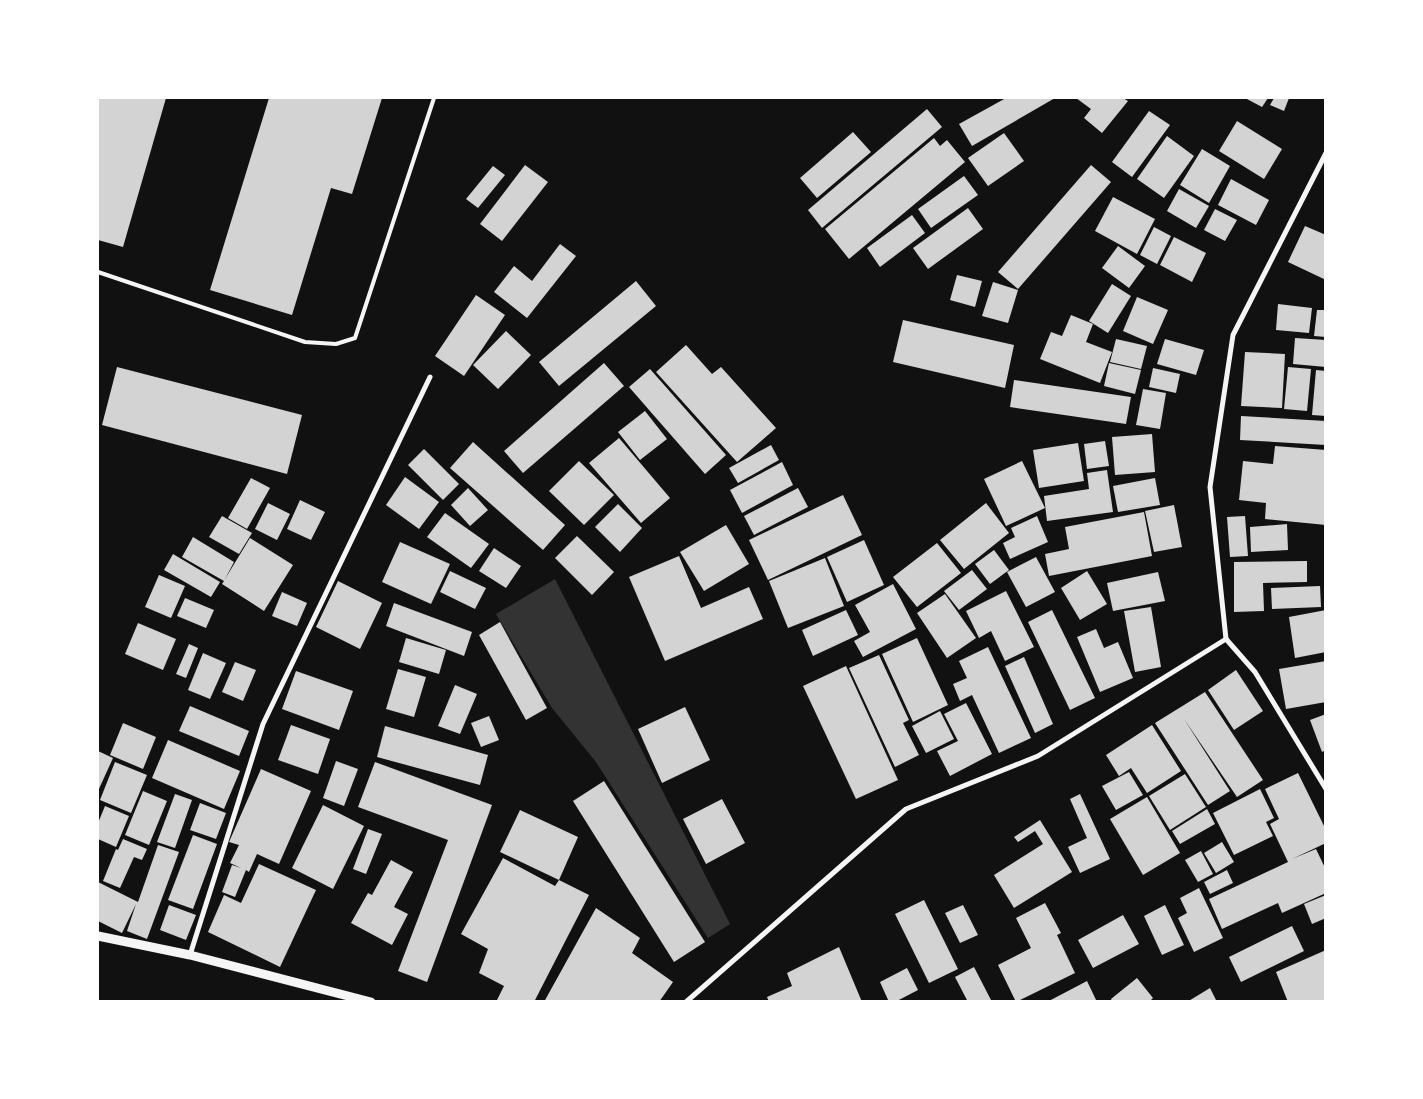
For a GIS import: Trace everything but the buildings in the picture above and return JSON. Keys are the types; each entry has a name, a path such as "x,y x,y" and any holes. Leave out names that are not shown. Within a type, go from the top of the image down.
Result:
{"street":[{"path":"1326,153 1233,336 1210,487 1226,640 1255,672 1326,789"},
{"path":"190,955 263,724 430,376"},
{"path":"686,1002 906,809 1038,756 1226,640"},
{"path":"98,936 190,955 371,1002"}],"lane":[{"path":"98,272 305,342 336,344 355,338 434,98"}],"shaded area":[{"path":"555,579 730,924 708,938 596,762 552,708 496,614"}]}
